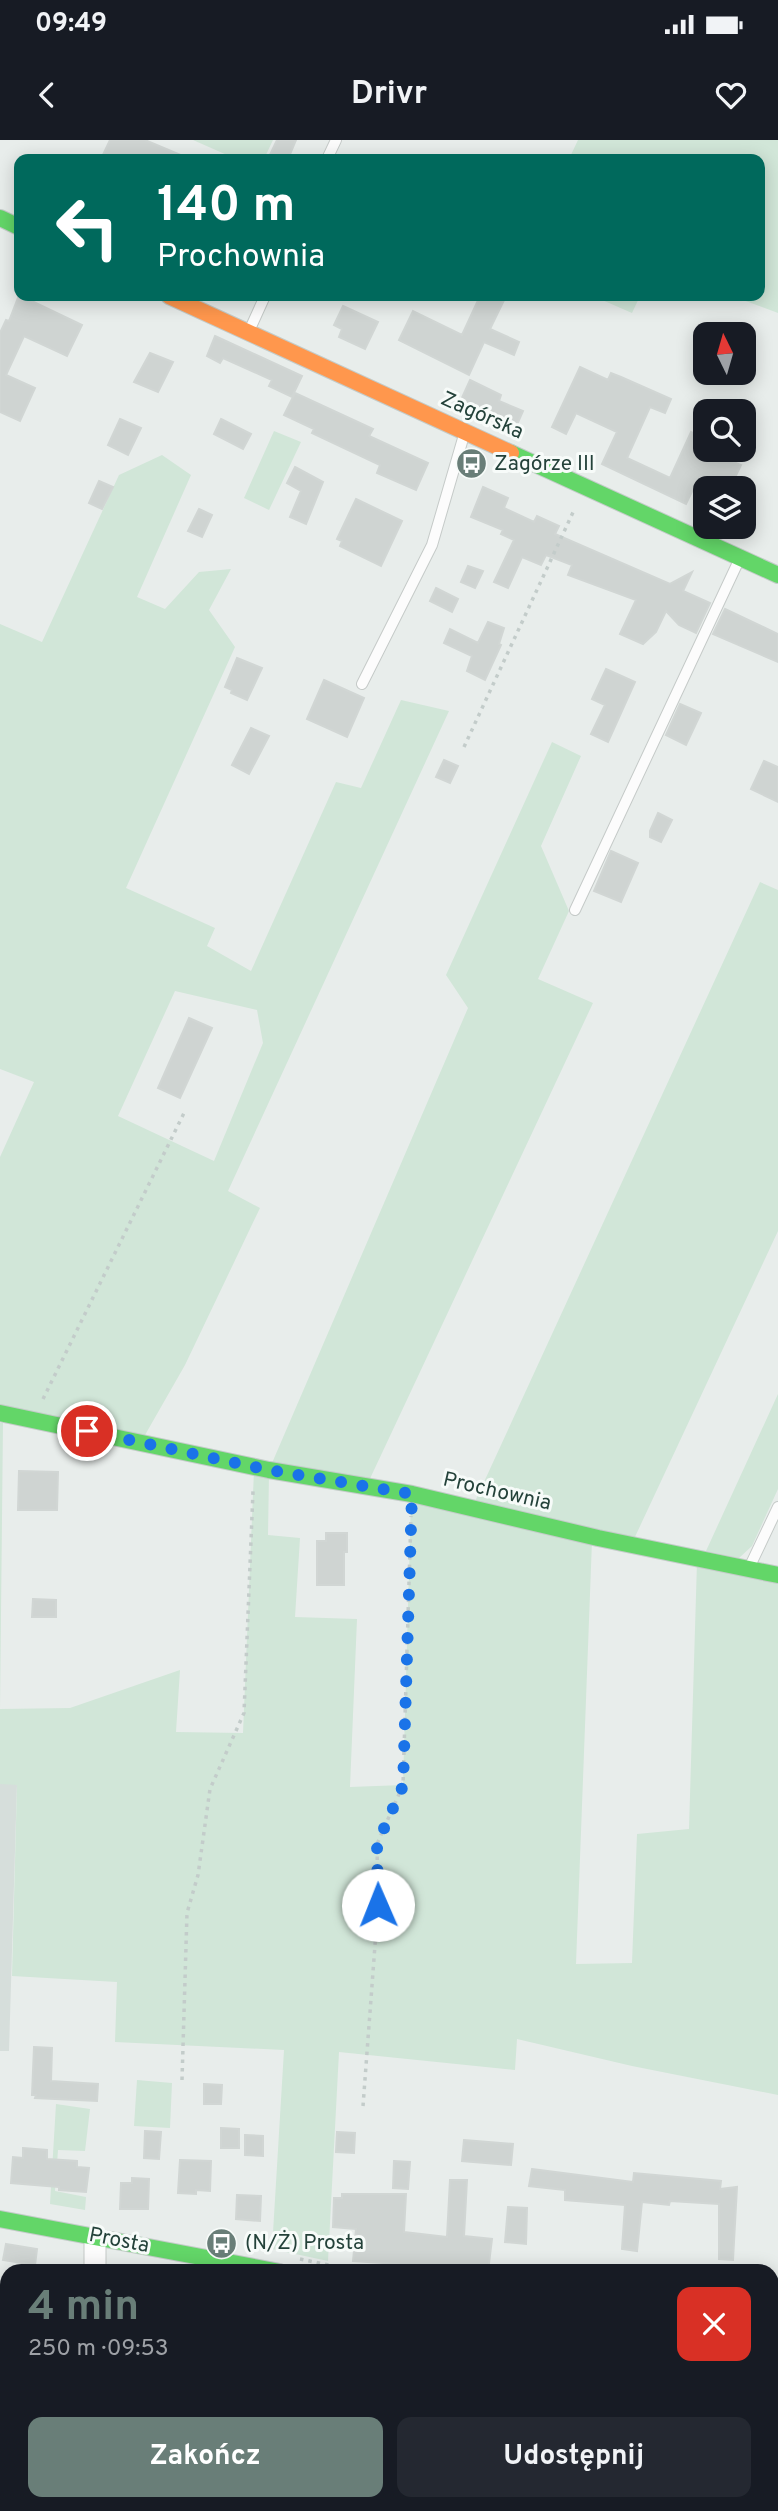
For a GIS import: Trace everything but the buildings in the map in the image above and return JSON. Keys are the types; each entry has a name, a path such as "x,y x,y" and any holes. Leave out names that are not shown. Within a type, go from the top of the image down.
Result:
{"street":[{"name":"Zagórska","path":"180,301 778,575"},
{"name":"Prochownia","path":"0,1413 255,1466 412,1494 585,1535 778,1575"},
{"name":"Prosta","path":"0,2219 238,2264"},
{"path":"95,2237 95,2264"}],"lane":[{"path":"248,332 263,301"},
{"path":"362,684 432,545 465,432"},
{"path":"575,910 741,558"},
{"path":"749,1569 778,1507"}],"path":[{"path":"464,747 585,486"},
{"path":"33,1420 184,1113"},
{"path":"181,2080 187,1913 198,1875 210,1789 244,1713 255,1466"},
{"path":"363,2106 378,1905 377,1844 403,1786 412,1494"}],"shaded area":[{"path":"0,1784 17,1784 9,2051 0,2051"}],"green space":[{"path":"193,140 273,140 266,154 225,154"},
{"path":"578,140 778,140 778,313 746,301 765,301 765,154 571,154"},
{"path":"604,301 638,301 632,313"},
{"path":"274,431 301,442 269,510 244,498"},
{"path":"162,455 191,475 137,597 165,609 199,572 231,569 209,610 235,647 126,888 215,928 207,946 251,971 336,782 361,788 401,700 449,711 228,1191 260,1208 185,1365 141,1442 0,1413 0,1157 34,1082 0,1069 0,624 42,642 119,475","holes":["175,991 257,1010 263,1043 214,1161 118,1116"]},
{"path":"552,742 581,756 541,846 569,911 538,979 593,1003 367,1485 269,1470 468,1008 446,975"},
{"path":"760,882 778,890 778,1231 634,1539 472,1508"},
{"path":"778,1394 778,1489 752,1546 739,1558 706,1551"},
{"path":"0,1423 3,1423 0,1709"},
{"path":"254,1470 269,1474 268,1535 300,1538 295,1617 357,1619 350,1787 403,1785 411,1500 592,1541 576,1964 632,1963 637,1834 689,1829 697,1562 778,1580 778,2095 632,2066 517,2039 515,2070 339,2052 328,2261 272,2249 284,2050 115,2042 117,1982 12,1976 17,1785 0,1784 0,1709 70,1708 180,1670 176,1732 243,1733"},
{"path":"137,2080 172,2083 170,2128 134,2126"},
{"path":"56,2104 90,2109 85,2151 58,2150 55,2191 86,2197 85,2210 50,2204"}],"traffic: fast":[{"path":"0,218 14,225"},
{"path":"511,453 778,575"},
{"path":"0,1413 269,1470 412,1494 598,1538 778,1575"},
{"path":"0,2219 238,2264"}],"traffic: slow":[{"path":"180,301 511,453"}],"place":[{"name":"Zagórze III","path":"471,464"},
{"name":"(N/Ż) Prosta","path":"222,2243"}],"route":[{"path":"87,1431 269,1470 412,1494 403,1786 377,1844 378,1905"}]}
